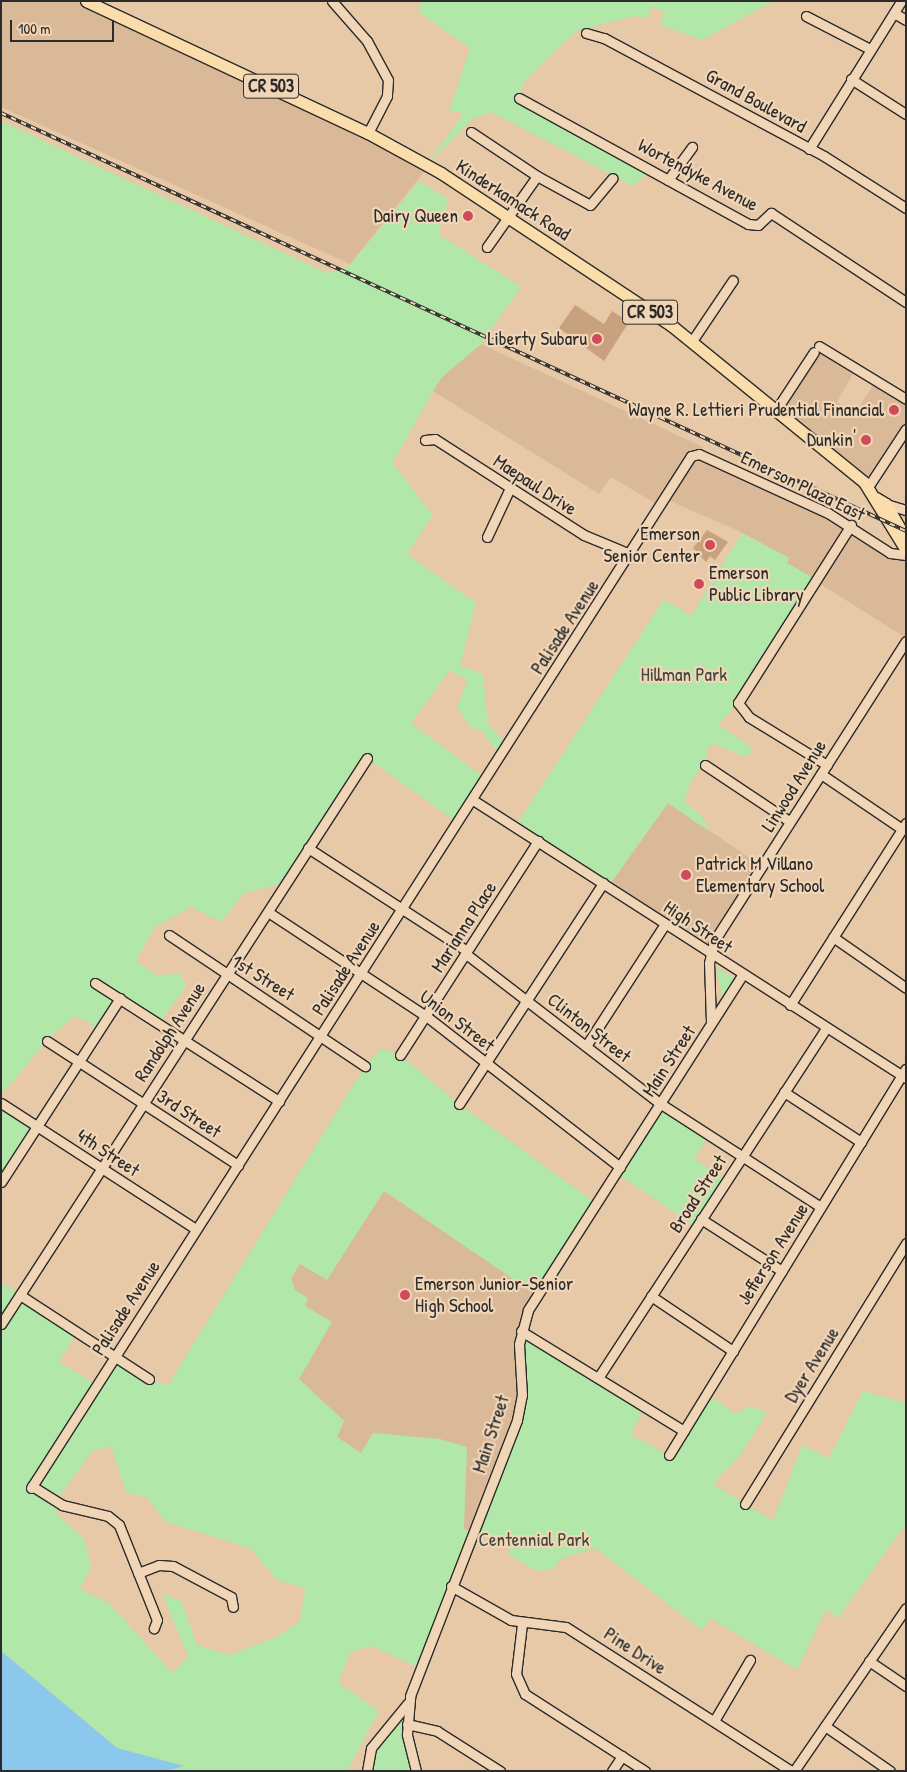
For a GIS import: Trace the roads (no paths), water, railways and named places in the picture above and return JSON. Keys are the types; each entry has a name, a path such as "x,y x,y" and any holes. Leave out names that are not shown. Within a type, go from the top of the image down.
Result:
{"main road":[{"name":"Kinderkamack Road","path":"86,1 368,133 440,173 692,341 868,487 881,501 906,539"},
{"name":"Kinderkamack Road","path":"881,501 906,550"}],"street":[{"path":"332,1 367,40 388,80 388,96 368,133"},
{"path":"810,149 851,79 901,1"},
{"path":"894,13 906,20"},
{"path":"806,16 870,49"},
{"name":"Grand Boulevard","path":"586,33 604,38 810,149 906,208"},
{"path":"851,79 906,114"},
{"name":"Wortendyke Avenue","path":"519,98 748,224 758,224 771,213 906,302"},
{"path":"472,132 581,204 590,205 613,178"},
{"path":"668,180 692,147"},
{"path":"487,248 510,220 537,176"},
{"path":"692,341 733,280"},
{"path":"776,410 816,349 906,399"},
{"path":"868,487 906,429"},
{"name":"Maepaul Drive","path":"425,440 435,439 584,535 630,554"},
{"name":"Emerson Plaza East","path":"686,464 699,454 851,525 890,553 906,555"},
{"name":"Palisade Avenue","path":"138,1573 114,1520 62,1506 32,1487 473,800 686,464"},
{"path":"487,537 510,488"},
{"path":"881,501 906,510"},
{"path":"827,765 749,717 739,708 739,698 851,525"},
{"name":"Linwood Avenue","path":"704,1038 713,1014 710,956 720,930 906,641"},
{"name":"Randolph Avenue","path":"1,1324 367,758"},
{"path":"706,765 789,821"},
{"path":"790,1005 904,826 822,774"},
{"name":"High Street","path":"473,800 603,883 710,956 904,1074"},
{"name":"Marianna Place","path":"400,1056 538,841"},
{"name":"Clinton Street","path":"308,848 467,952 661,1104 821,1207"},
{"path":"459,1104 487,1064 603,883"},
{"name":"Union Street","path":"268,912 360,975 426,1016 620,1167"},
{"path":"586,1046 665,924"},
{"name":"1st Street","path":"169,935 227,975 322,1034 365,1066"},
{"path":"833,937 906,988"},
{"name":"Main Street","path":"416,1771 407,1724 409,1703 451,1586 517,1420 522,1396 521,1331 533,1300 704,1038 742,976"},
{"path":"96,983 279,1101"},
{"path":"1,1182 120,998"},
{"name":"Broad Street","path":"598,1378 826,1028"},
{"name":"3rd Street","path":"47,1041 238,1165"},
{"name":"Jefferson Avenue","path":"669,1455 904,1074"},
{"path":"784,1092 861,1142"},
{"name":"4th Street","path":"1,1104 196,1229"},
{"path":"701,1219 782,1270"},
{"name":"Dyer Avenue","path":"745,1504 906,1243"},
{"path":"20,1295 149,1379"},
{"path":"650,1296 733,1351"},
{"path":"521,1331 684,1431"},
{"path":"154,1628 157,1620 138,1573 159,1565 173,1566 230,1597 233,1607"},
{"name":"Pine Drive","path":"451,1586 522,1624 566,1627 793,1771"},
{"path":"793,1771 906,1608"},
{"path":"522,1624 516,1674 520,1688 645,1771"},
{"path":"714,1721 750,1660"},
{"path":"869,1661 906,1686"},
{"path":"367,1771 371,1748 409,1703"},
{"path":"407,1724 437,1731 500,1771"},
{"path":"824,1726 890,1771"},
{"path":"612,1771 622,1756"}],"water":[{"path":"1,1651 117,1748 184,1766 167,1771 1,1771"}],"railway":[{"path":"1,113 906,531"}],"place":[{"name":"Dairy Queen","path":"468,216"},
{"name":"Liberty Subaru","path":"597,339"},
{"name":"Wayne R. Lettieri Prudential Financial","path":"894,410"},
{"name":"Dunkin'","path":"866,440"},
{"name":"Emerson Senior Center","path":"710,545"},
{"name":"Emerson Public Library","path":"699,584"},
{"name":"Patrick M Villano Elementary School","path":"686,875"},
{"name":"Emerson Junior-Senior High School","path":"405,1295"}],"park label":[{"name":"Hillman Park","path":"684,675"},
{"name":"Centennial Park","path":"534,1540"}]}
